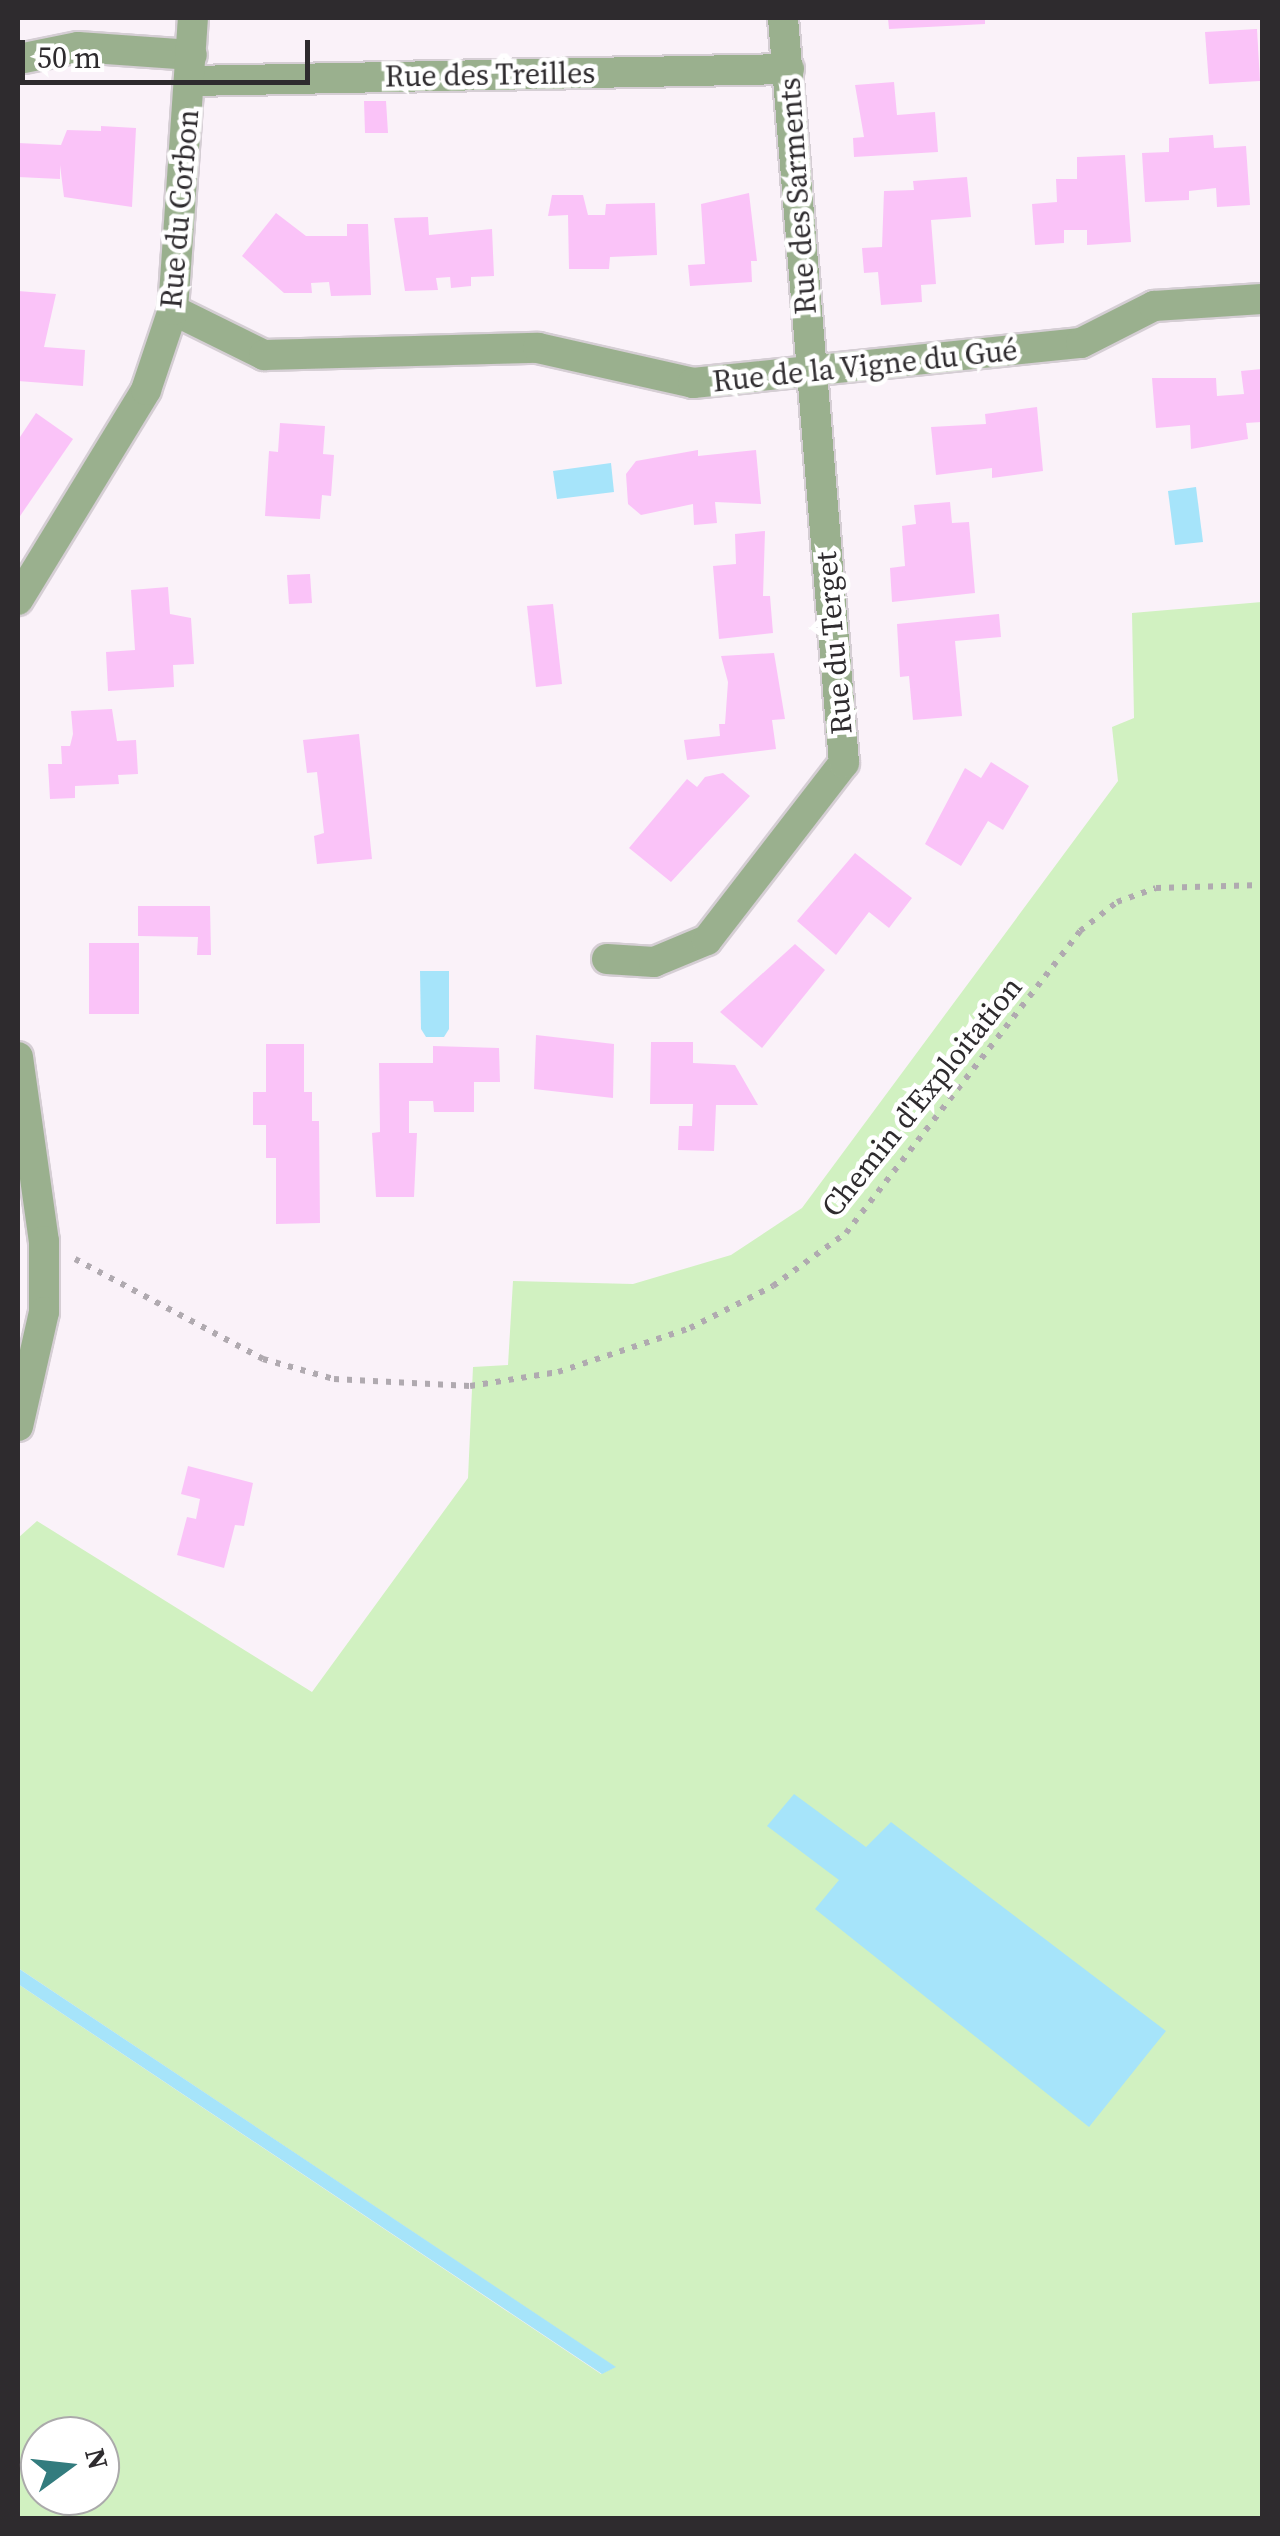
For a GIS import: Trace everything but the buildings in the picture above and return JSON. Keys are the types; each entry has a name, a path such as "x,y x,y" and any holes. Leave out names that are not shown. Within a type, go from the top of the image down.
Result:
{"street":[{"name":"Rue du Corbon","path":"18,600 146,390 174,310 194,18"},
{"name":"Rue des Sarments","path":"783,18 811,374"},
{"name":"Rue des Treilles","path":"24,58 78,47 191,68 789,69"},
{"name":"Rue de la Vigne du Gué","path":"174,310 264,355 538,348 693,383 1081,344 1154,306 1262,298"},
{"name":"Rue du Terget","path":"607,959 654,962 707,940 844,764 811,374"},
{"path":"18,1056 25,1149 44,1241 44,1312 18,1426"}],"path":[{"name":"Chemin d'Exploitation","path":"44,1241 263,1359 334,1379 470,1386 558,1372 690,1328 773,1286 846,1232 1080,931 1117,902 1156,888 1262,885"}],"green space":[{"path":"1262,602 1262,2518 18,2518 18,1984 601,2374 615,2367 18,1968 18,1538 37,1521 312,1692 468,1478 473,1367 508,1365 513,1281 633,1284 731,1255 802,1208 1118,781 1112,727 1134,718 1132,613"}],"water":[{"path":"611,463 614,492 557,499 553,471"},
{"path":"1196,487 1203,542 1175,545 1168,491"},
{"path":"420,971 449,971 449,1029 444,1037 426,1037 421,1029"},
{"path":"794,1794 866,1847 891,1822 1166,2031 1089,2127 815,1909 839,1880 767,1826"},
{"path":"18,1968 616,2367 602,2374 18,1984"}]}
